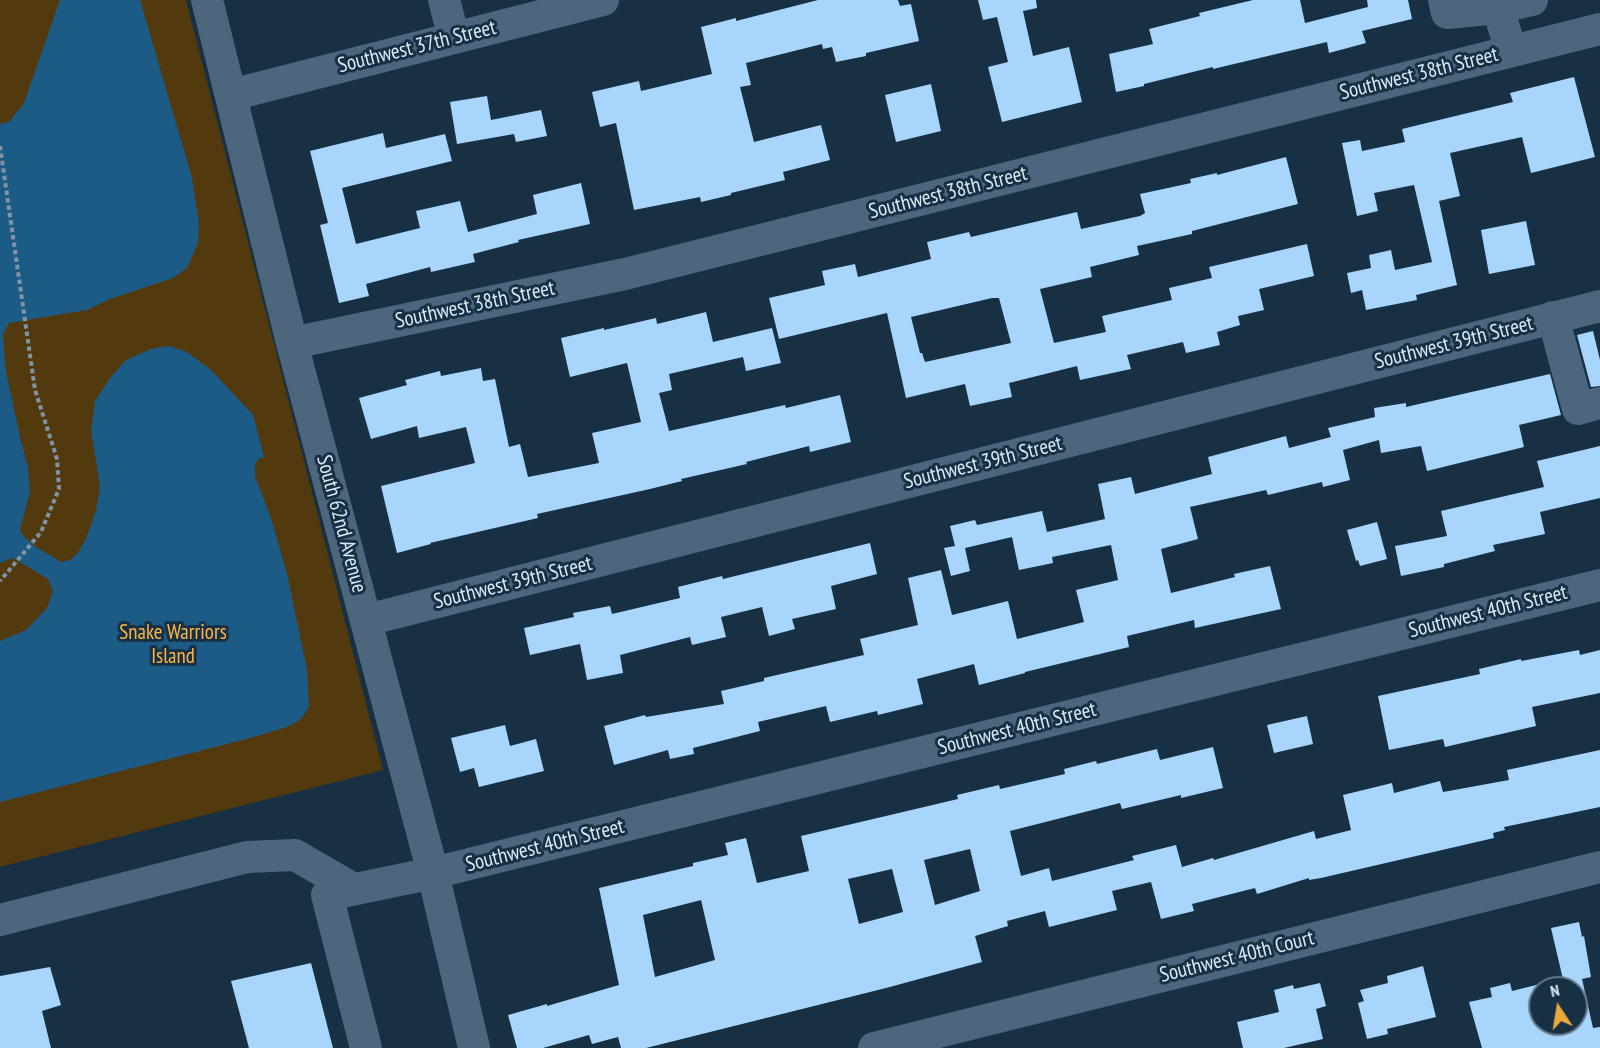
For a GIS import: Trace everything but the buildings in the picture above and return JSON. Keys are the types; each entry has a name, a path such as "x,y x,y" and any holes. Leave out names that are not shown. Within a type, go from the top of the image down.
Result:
{"street":[{"name":"South 62nd Avenue","path":"207,0 292,343 433,873 474,1048"},
{"path":"444,0 454,38"},
{"name":"Southwest 37th Street","path":"231,95 603,0"},
{"path":"1444,0 1447,13 1532,0"},
{"path":"1498,4 1511,51"},
{"name":"Southwest 38th Street","path":"292,343 625,274 1600,29"},
{"name":"Southwest 39th Street","path":"367,620 1600,306"},
{"path":"1553,318 1578,409 1600,404"},
{"name":"Southwest 40th Street","path":"366,1048 327,895 433,873 1600,585"},
{"path":"0,920 247,857 295,855 352,888"},
{"name":"Southwest 40th Court","path":"874,1048 1600,867"}],"path":[{"path":"0,146 35,390 57,459 59,489 41,532 0,581"}],"green space":[{"name":"Snake Warriors Island","path":"0,0 186,0 383,770 0,867"}],"water":[{"name":"Snake Warriors Island","path":"60,0 140,0 192,178 199,224 198,243 187,268 173,278 110,299 87,310 9,323 3,334 6,372 28,467 30,491 20,530 24,537 36,547 61,562 70,560 77,554 86,539 96,510 100,487 91,431 95,401 110,378 126,360 151,349 169,346 187,352 211,370 253,415 264,457 258,459 255,476 272,521 288,578 307,670 309,707 300,720 287,727 0,802 0,641 26,630 47,608 53,591 48,579 13,558 0,563 0,124 9,122 24,103"}]}
